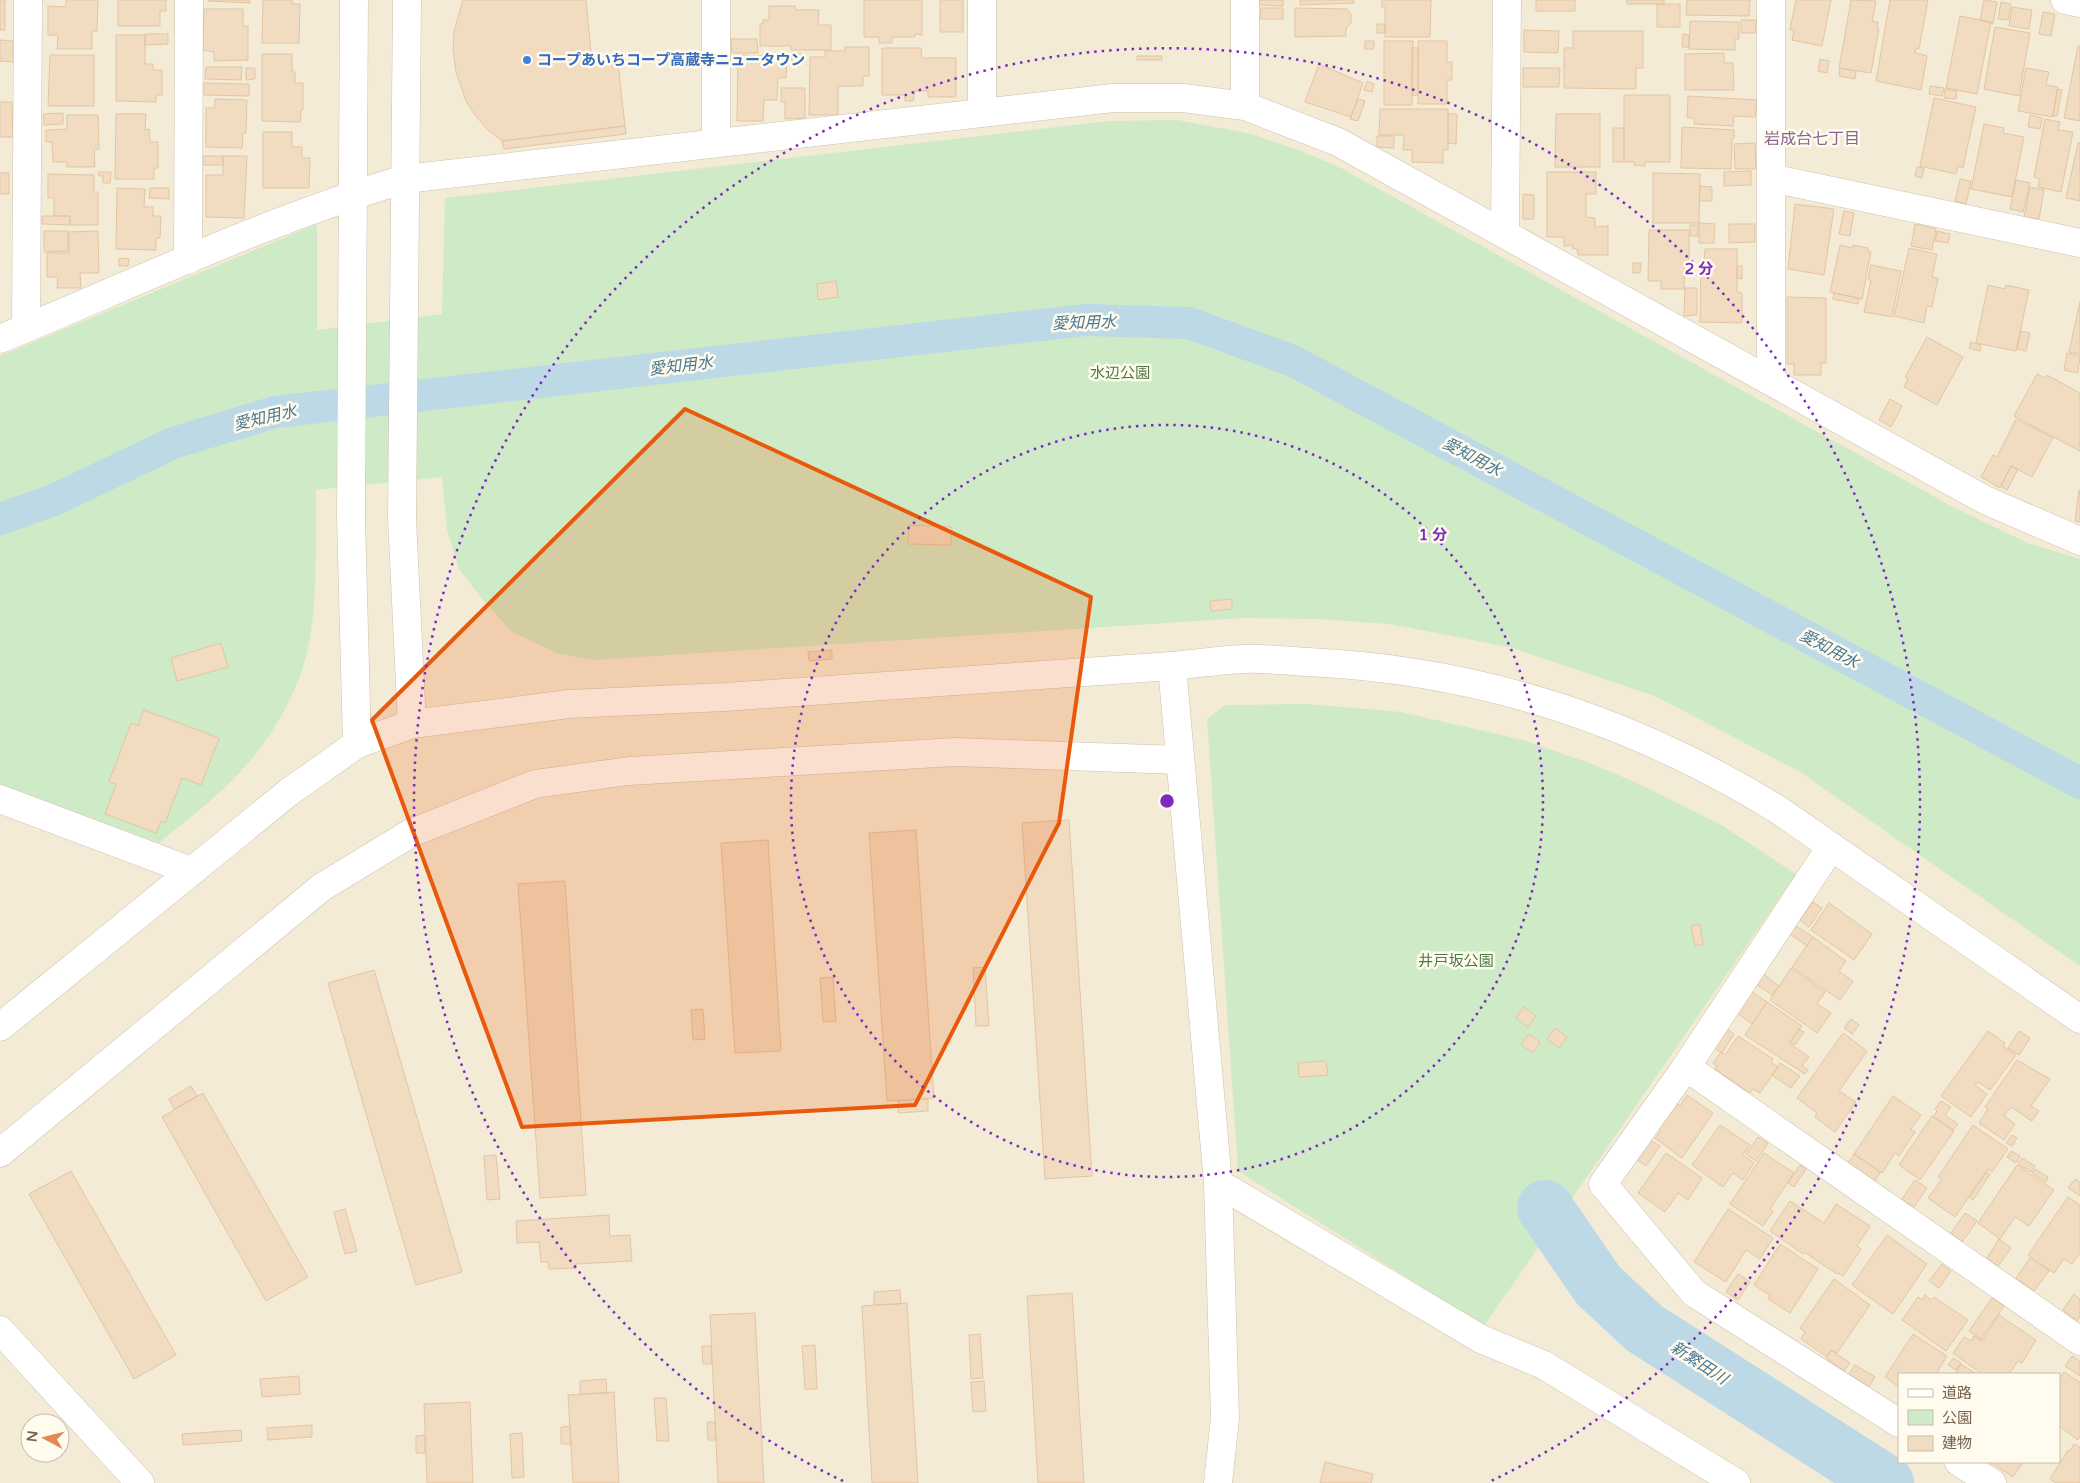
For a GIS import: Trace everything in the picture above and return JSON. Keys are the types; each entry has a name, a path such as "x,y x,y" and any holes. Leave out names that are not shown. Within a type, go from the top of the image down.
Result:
{"street":[{"path":"26,328 28,0"},
{"path":"188,260 189,0"},
{"path":"354,0 351,472 357,744"},
{"path":"407,0 402,519 412,724"},
{"path":"716,0 716,142"},
{"path":"982,0 982,113"},
{"path":"1245,0 1245,106"},
{"path":"1505,233 1507,0"},
{"path":"1770,380 1771,0"},
{"path":"2065,0 2080,3"},
{"path":"0,339 188,260 353,195 405,179 1113,98 1183,98 1245,106 1338,142 1985,500 2080,541"},
{"path":"1771,178 2080,242"},
{"path":"0,1027 289,792 357,744 412,724 569,704 725,697 1172,666 1244,659 1378,667 1438,676 1505,690 1628,731 1683,756 1762,800 2080,1019"},
{"path":"1172,666 1218,1183 1225,1418 1218,1483"},
{"path":"0,1153 322,887 411,833 535,784 628,770 955,752 1180,760"},
{"path":"0,799 191,871"},
{"path":"1831,847 1686,1067 1603,1184 1694,1293 1898,1422"},
{"path":"1686,1067 2080,1341"},
{"path":"1218,1183 1481,1339 1544,1365 1736,1483"},
{"path":"0,1330 140,1483"},
{"path":"1961,1463 1992,1483"}],"highlighted area":[{"path":"685,409 1091,597 1059,823 915,1105 522,1127 372,720"}],"shaded area":[{"path":"0,0 2080,0 2080,1483 0,1483"}],"green space":[{"name":"水辺公園","path":"1178,120 1252,134 1301,151 1341,168 1953,507 2030,544 2080,559 2080,966 1800,772 1657,697 1509,647 1389,624 1318,619 1244,618 592,660 556,653 511,631 482,599 459,569 447,530 442,477 316,490 313,620 305,660 289,702 265,741 236,776 220,792 159,843 0,784 0,356 317,224 317,330 442,314 445,198 1108,121"},
{"name":"井戸坂公園","path":"1308,704 1401,712 1523,740 1592,764 1637,783 1720,824 1796,874 1484,1326 1238,1171 1207,719 1225,705"}],"building":[{"path":"0,0 5,0 5,30 0,30"},
{"path":"66,0 98,0 97,31 92,31 92,49 57,49 58,35 48,35 48,6 66,7"},
{"path":"118,0 166,0 166,11 160,11 160,26 118,26"},
{"path":"208,0 250,0 250,3 208,1"},
{"path":"263,0 292,0 292,4 300,4 299,43 262,43"},
{"path":"463,0 586,0 592,63 618,63 625,126 502,141 487,129 475,115 466,101 456,72 453,50 454,31"},
{"path":"864,0 922,0 922,35 915,34 915,37 892,37 892,43 879,43 879,37 864,37"},
{"path":"940,0 963,0 963,32 940,32"},
{"path":"1260,0 1283,0 1283,6 1260,5"},
{"path":"1300,0 1354,0 1354,3 1300,5"},
{"path":"1382,0 1431,0 1430,37 1385,37 1385,7 1382,7"},
{"path":"1536,0 1575,0 1575,11 1536,11"},
{"path":"1627,0 1664,0 1664,4 1627,4"},
{"path":"1687,0 1750,0 1749,16 1686,15"},
{"path":"1796,0 1831,0 1822,46 1792,40 1794,30 1790,30"},
{"path":"1851,0 1876,1 1872,21 1878,22 1877,28 1879,28 1871,73 1839,68"},
{"path":"1890,0 1928,0 1919,49 1916,48 1915,53 1927,56 1921,90 1876,81"},
{"path":"1984,0 1997,2 1993,24 1980,20"},
{"path":"2001,2 2011,4 2008,20 1998,19"},
{"path":"1657,4 1680,4 1680,27 1657,27"},
{"path":"769,6 795,6 796,10 819,10 818,25 831,25 831,50 791,50 791,46 760,46 760,24 763,24 763,20 769,20"},
{"path":"2012,7 2032,10 2029,29 2009,26"},
{"path":"1261,8 1283,8 1283,19 1260,19"},
{"path":"1295,8 1347,9 1351,14 1351,23 1346,28 1346,36 1295,37"},
{"path":"204,9 243,9 243,26 248,26 248,60 214,61 214,52 203,50"},
{"path":"2043,12 2055,14 2051,36 2039,34"},
{"path":"1960,16 1991,22 1977,94 1946,88"},
{"path":"1741,20 1756,20 1756,33 1741,33"},
{"path":"1690,21 1739,22 1739,39 1735,39 1735,50 1689,49"},
{"path":"1377,24 1385,24 1385,33 1377,33"},
{"path":"1995,27 2030,33 2019,96 1984,89"},
{"path":"1524,30 1559,31 1558,53 1524,52"},
{"path":"1573,31 1643,31 1643,68 1636,68 1636,89 1564,88 1564,48 1573,48"},
{"path":"145,34 168,34 168,44 145,45"},
{"path":"1683,34 1689,35 1689,47 1682,47"},
{"path":"116,35 145,35 145,64 153,64 153,70 162,70 162,95 156,95 156,102 116,101"},
{"path":"731,39 757,39 758,53 732,53"},
{"path":"0,40 13,41 13,62 0,61"},
{"path":"1365,41 1374,41 1374,49 1365,49"},
{"path":"1384,41 1413,41 1412,105 1384,105"},
{"path":"1418,41 1447,41 1447,62 1452,62 1452,80 1447,80 1447,104 1418,104"},
{"path":"2078,46 2080,46 2080,121 2064,118"},
{"path":"845,47 869,47 869,76 863,76 863,86 838,86 838,115 809,115 810,57 825,57 825,51 845,51"},
{"path":"882,48 921,48 922,58 956,58 956,97 928,97 928,91 915,91 913,101 905,101 905,95 882,95"},
{"path":"1412,48 1418,48 1418,95 1412,96"},
{"path":"1724,53 1724,63 1733,63 1734,90 1685,90 1685,54"},
{"path":"262,54 292,54 292,72 295,72 295,83 303,83 303,110 301,110 300,122 262,121"},
{"path":"791,54 803,54 803,63 791,63"},
{"path":"50,55 94,55 94,106 48,106"},
{"path":"738,55 787,56 786,78 778,78 777,100 764,100 763,121 737,121"},
{"path":"1137,56 1162,56 1162,60 1137,60"},
{"path":"1820,59 1829,61 1827,73 1818,71"},
{"path":"1319,64 1363,83 1351,117 1305,102"},
{"path":"206,67 242,67 241,80 205,79"},
{"path":"246,68 255,68 255,79 246,80"},
{"path":"1523,68 1560,68 1559,87 1523,87"},
{"path":"1840,68 1856,71 1855,79 1839,76"},
{"path":"2026,68 2049,72 2046,85 2058,87 2053,117 2018,111"},
{"path":"1367,81 1374,84 1372,92 1364,90"},
{"path":"204,83 249,84 249,96 204,95"},
{"path":"1930,86 1944,88 1942,96 1929,94"},
{"path":"781,88 805,88 805,118 785,119 785,102 781,102"},
{"path":"1945,89 1957,91 1956,99 1944,98"},
{"path":"2057,89 2062,90 2057,116 2053,116"},
{"path":"1624,95 1670,95 1670,162 1645,162 1645,166 1634,165 1634,162 1624,162"},
{"path":"1688,96 1757,100 1755,117 1734,116 1733,126 1694,124 1694,118 1687,118"},
{"path":"1934,98 1976,107 1963,168 1958,166 1956,174 1920,166"},
{"path":"215,99 247,100 246,133 243,133 242,148 206,147 206,108 215,108"},
{"path":"1358,99 1365,101 1358,121 1350,119"},
{"path":"0,102 12,102 13,137 0,137"},
{"path":"1380,109 1448,109 1448,150 1443,150 1443,163 1412,162 1412,150 1403,150 1404,135 1379,135"},
{"path":"63,113 63,124 44,125 43,114"},
{"path":"116,114 146,114 145,130 149,129 150,142 158,142 158,168 154,168 154,179 115,179"},
{"path":"1448,114 1457,114 1456,144 1448,143"},
{"path":"1556,114 1600,114 1600,167 1555,167"},
{"path":"67,115 98,115 99,149 94,149 95,167 67,167 67,162 53,162 52,142 46,142 46,130 67,129"},
{"path":"2030,115 2042,118 2040,129 2028,127"},
{"path":"2045,119 2060,122 2058,130 2073,132 2061,192 2038,187 2040,179 2034,177"},
{"path":"1984,124 2004,128 2003,133 2024,137 2012,197 1971,189"},
{"path":"625,126 626,134 504,149 502,141"},
{"path":"1682,127 1734,130 1731,169 1681,168"},
{"path":"1613,128 1624,128 1624,162 1613,162"},
{"path":"263,132 292,132 292,147 302,147 302,158 310,158 309,188 263,188"},
{"path":"1377,136 1394,136 1394,148 1377,147"},
{"path":"1755,143 1756,169 1735,169 1734,144"},
{"path":"2078,143 2080,143 2080,201 2066,198"},
{"path":"203,156 223,156 223,165 203,165"},
{"path":"223,156 247,156 244,218 206,217 206,175 223,175"},
{"path":"1917,167 1924,168 1922,178 1915,176"},
{"path":"1751,171 1751,185 1724,186 1724,172"},
{"path":"98,172 111,172 110,183 103,183 103,176 99,176"},
{"path":"1547,172 1596,172 1596,194 1586,194 1586,217 1595,218 1595,227 1608,226 1608,255 1578,255 1577,249 1572,248 1573,245 1564,246 1564,237 1547,237"},
{"path":"0,173 9,173 9,194 0,194"},
{"path":"1653,173 1700,174 1699,223 1653,223"},
{"path":"48,174 94,175 94,192 98,192 98,225 70,225 70,216 54,216 54,198 48,198"},
{"path":"1960,179 1971,181 1966,204 1955,201"},
{"path":"2016,180 2030,183 2023,212 2010,209"},
{"path":"1700,186 1712,187 1712,201 1699,201"},
{"path":"2030,187 2044,190 2039,219 2024,217"},
{"path":"117,188 145,189 144,207 153,207 153,216 161,216 160,238 156,238 156,250 116,249"},
{"path":"150,188 169,188 169,199 149,198"},
{"path":"1523,194 1534,195 1534,219 1523,219"},
{"path":"1795,204 1834,209 1824,275 1788,269"},
{"path":"1844,211 1854,213 1850,236 1839,234"},
{"path":"42,216 70,216 70,225 42,224"},
{"path":"1699,223 1715,224 1714,243 1699,243"},
{"path":"1729,224 1755,224 1755,242 1729,243"},
{"path":"1915,224 1936,229 1932,250 1911,246"},
{"path":"1690,225 1698,225 1698,236 1690,236"},
{"path":"1649,230 1689,230 1689,265 1685,266 1684,289 1661,289 1661,281 1648,281"},
{"path":"44,231 68,231 68,251 44,252"},
{"path":"98,231 99,273 80,273 81,288 57,288 58,277 47,277 47,253 69,253 69,232"},
{"path":"1937,231 1950,234 1948,243 1935,241"},
{"path":"1840,245 1853,248 1853,245 1868,248 1868,251 1871,252 1862,299 1830,292"},
{"path":"1909,248 1937,254 1932,277 1938,278 1932,307 1927,306 1924,323 1894,316"},
{"path":"1705,249 1737,249 1737,292 1742,293 1742,323 1700,322 1701,261 1704,261"},
{"path":"119,258 129,259 128,266 119,266"},
{"path":"1633,263 1641,263 1640,273 1633,273"},
{"path":"1871,265 1901,271 1892,317 1864,312 1871,280 1868,280"},
{"path":"1737,266 1742,266 1742,279 1737,278"},
{"path":"836,281 838,297 818,300 817,284"},
{"path":"1988,285 2005,289 2006,285 2029,290 2016,351 1976,343"},
{"path":"1685,288 1697,288 1697,315 1684,316"},
{"path":"1834,293 1859,298 1858,304 1833,299"},
{"path":"1787,297 1826,298 1826,363 1821,363 1821,375 1794,375 1794,364 1787,364"},
{"path":"2080,301 2080,354 2069,352"},
{"path":"2021,331 2030,333 2026,351 2017,349"},
{"path":"1927,337 1963,357 1937,405 1904,387 1908,379 1905,377"},
{"path":"1971,342 1981,345 1980,351 1969,348"},
{"path":"2067,353 2080,356 2078,373 2064,370"},
{"path":"2037,374 2045,378 2047,375 2080,393 2080,451 2014,416"},
{"path":"1890,399 1902,406 1891,427 1879,420"},
{"path":"2016,419 2053,438 2032,477 2011,466 2000,488 1981,477 1993,455 1997,457"},
{"path":"2011,466 2018,469 2007,490 2001,486"},
{"path":"2080,490 2080,522 2075,521"},
{"path":"909,525 952,527 951,545 908,544"},
{"path":"1232,599 1232,609 1211,611 1210,601"},
{"path":"221,643 228,667 177,681 171,658"},
{"path":"832,650 832,659 809,661 808,652"},
{"path":"144,710 219,738 201,785 182,778 165,823 161,821 156,833 105,814 116,784 109,782 131,723 138,726"},
{"path":"1069,820 1092,1176 1045,1179 1022,823"},
{"path":"916,830 934,1098 887,1101 869,833"},
{"path":"768,840 781,1051 735,1053 721,843"},
{"path":"565,881 586,1195 540,1198 518,884"},
{"path":"1813,902 1822,908 1809,927 1800,920"},
{"path":"1829,903 1872,934 1854,960 1811,930"},
{"path":"1700,924 1703,944 1695,946 1691,926"},
{"path":"1796,926 1813,937 1807,946 1790,934"},
{"path":"1813,937 1846,961 1839,971 1853,981 1840,1000 1792,967"},
{"path":"985,967 989,1026 976,1026 973,968"},
{"path":"1791,968 1825,992 1817,1004 1831,1013 1817,1033 1770,1000"},
{"path":"374,970 462,1272 416,1285 328,983"},
{"path":"1763,974 1779,986 1772,995 1756,984"},
{"path":"833,977 836,1021 823,1022 820,978"},
{"path":"1752,992 1767,1002 1752,1024 1737,1013"},
{"path":"1767,1002 1802,1026 1789,1043 1809,1057 1802,1066 1808,1070 1805,1074 1745,1035"},
{"path":"1524,1007 1536,1016 1528,1027 1516,1018"},
{"path":"703,1009 705,1039 693,1040 691,1010"},
{"path":"1851,1019 1859,1025 1852,1034 1844,1028"},
{"path":"1555,1028 1567,1037 1559,1048 1547,1039"},
{"path":"1726,1028 1734,1034 1722,1053 1713,1047"},
{"path":"1799,1029 1804,1032 1795,1045 1791,1042"},
{"path":"1988,1031 2005,1043 2003,1046 2016,1055 1990,1090 1978,1082 1975,1085 1987,1094 1971,1117 1941,1096"},
{"path":"2019,1031 2030,1038 2019,1055 2008,1048"},
{"path":"1843,1033 1867,1051 1839,1091 1856,1102 1835,1132 1815,1117 1817,1113 1797,1098"},
{"path":"1529,1034 1540,1042 1533,1053 1521,1045"},
{"path":"1738,1036 1773,1059 1771,1062 1778,1067 1760,1093 1753,1089 1750,1093 1715,1069 1717,1066 1713,1063 1721,1052 1725,1055"},
{"path":"2017,1060 2050,1079 2031,1106 2039,1111 2032,1121 2011,1107 2004,1116 2015,1124 2004,1140 1979,1123 1988,1109 1985,1107"},
{"path":"1326,1061 1328,1075 1299,1077 1298,1063"},
{"path":"1780,1063 1800,1076 1791,1088 1772,1075"},
{"path":"191,1086 197,1096 174,1109 169,1099"},
{"path":"203,1093 308,1277 266,1301 162,1117"},
{"path":"1687,1095 1713,1113 1682,1158 1655,1138 1661,1131 1658,1128 1676,1103 1680,1106"},
{"path":"1893,1096 1921,1115 1911,1129 1915,1132 1899,1156 1895,1153 1882,1173 1854,1154"},
{"path":"928,1099 928,1111 898,1113 898,1101"},
{"path":"1941,1101 1951,1107 1945,1115 1958,1124 1953,1130 1933,1117 1937,1111 1935,1109"},
{"path":"1932,1116 1954,1131 1920,1180 1899,1165"},
{"path":"1720,1125 1750,1145 1743,1155 1754,1163 1743,1180 1733,1173 1723,1187 1692,1165"},
{"path":"1973,1125 2008,1149 1992,1172 1988,1169 1955,1217 1928,1198 1942,1179 1938,1177"},
{"path":"2012,1135 2017,1138 2012,1146 2006,1143"},
{"path":"1758,1137 1768,1143 1756,1161 1746,1154"},
{"path":"1650,1140 1660,1146 1646,1166 1636,1159"},
{"path":"2011,1151 2020,1156 2016,1163 2007,1157"},
{"path":"1666,1153 1702,1178 1688,1200 1678,1193 1665,1212 1638,1193"},
{"path":"1764,1153 1794,1173 1770,1209 1773,1211 1763,1226 1730,1204"},
{"path":"1854,1154 1880,1172 1875,1181 1848,1163"},
{"path":"496,1155 500,1199 487,1200 484,1156"},
{"path":"2022,1158 2035,1166 2031,1172 2018,1164"},
{"path":"1800,1165 1806,1169 1794,1187 1788,1183"},
{"path":"2017,1165 2054,1190 2029,1226 2015,1217 2000,1239 1978,1223"},
{"path":"2035,1169 2048,1177 2046,1182 2032,1173"},
{"path":"71,1171 176,1355 134,1379 29,1194"},
{"path":"1986,1172 1990,1174 1973,1200 1969,1197"},
{"path":"2075,1179 2080,1182 2080,1196 2068,1188"},
{"path":"1915,1180 1927,1188 1914,1207 1902,1199"},
{"path":"2068,1197 2080,1205 2080,1253 2072,1264 2064,1259 2054,1273 2028,1255"},
{"path":"1790,1201 1824,1223 1836,1204 1870,1226 1857,1246 1861,1249 1843,1276 1804,1252 1803,1254 1770,1231"},
{"path":"345,1209 357,1251 345,1254 334,1212"},
{"path":"1728,1209 1773,1238 1760,1259 1746,1250 1726,1282 1694,1262"},
{"path":"1965,1213 1977,1221 1962,1242 1951,1233"},
{"path":"609,1215 610,1236 630,1235 632,1261 576,1264 576,1268 549,1269 548,1262 541,1262 539,1242 517,1243 516,1221"},
{"path":"1887,1235 1927,1264 1893,1314 1852,1285"},
{"path":"1999,1239 2011,1248 1998,1266 1987,1258"},
{"path":"1780,1244 1818,1269 1790,1313 1768,1299 1770,1295 1754,1285"},
{"path":"2030,1258 2049,1271 2034,1291 2016,1278"},
{"path":"1942,1264 1951,1271 1939,1288 1929,1281"},
{"path":"1738,1274 1750,1282 1738,1300 1726,1292"},
{"path":"1834,1279 1870,1305 1837,1353 1831,1350 1827,1357 1801,1339 1805,1332 1800,1328"},
{"path":"900,1290 901,1304 874,1305 874,1292"},
{"path":"1072,1293 1084,1483 1038,1483 1027,1296"},
{"path":"2074,1294 2080,1299 2080,1316 2077,1321 2063,1310"},
{"path":"1925,1295 1931,1300 1934,1297 1968,1320 1946,1351 1902,1320 1918,1297 1922,1300"},
{"path":"1992,1298 2004,1306 1981,1339 1969,1331"},
{"path":"907,1303 918,1483 872,1483 862,1306"},
{"path":"755,1313 764,1483 718,1483 710,1315"},
{"path":"1999,1315 2036,1340 2022,1363 2018,1361 2010,1373 1981,1373 1953,1353 1964,1337 1971,1341 1974,1336 1982,1341"},
{"path":"980,1334 983,1378 971,1379 969,1335"},
{"path":"1913,1334 1947,1356 1937,1373 1898,1373 1898,1386 1885,1377"},
{"path":"815,1345 817,1389 805,1389 802,1346"},
{"path":"702,1346 711,1346 712,1364 703,1364"},
{"path":"1831,1350 1850,1363 1844,1371 1826,1358"},
{"path":"2072,1356 2080,1361 2080,1376 2065,1366"},
{"path":"1953,1358 1961,1363 1956,1370 1948,1365"},
{"path":"1961,1364 1974,1373 1956,1373"},
{"path":"1855,1365 1875,1377 1869,1387 1849,1374"},
{"path":"2064,1372 2080,1382 2080,1437 2078,1440 2060,1427 2060,1378"},
{"path":"299,1376 300,1394 262,1397 260,1379"},
{"path":"606,1379 607,1393 580,1394 580,1381"},
{"path":"984,1381 986,1411 973,1412 971,1382"},
{"path":"614,1392 619,1483 573,1483 568,1395"},
{"path":"654,1398 666,1398 669,1441 657,1441"},
{"path":"470,1402 473,1483 427,1483 424,1404"},
{"path":"707,1422 715,1422 716,1440 708,1440"},
{"path":"312,1425 312,1437 268,1440 267,1428"},
{"path":"570,1426 571,1444 561,1444 561,1427"},
{"path":"241,1430 242,1441 183,1445 182,1434"},
{"path":"522,1433 524,1477 512,1478 510,1434"},
{"path":"425,1435 425,1453 416,1453 416,1436"},
{"path":"2074,1444 2080,1447 2080,1483 2056,1483 2050,1479 2068,1450 2070,1451"},
{"path":"1325,1462 1373,1474 1371,1483 1320,1483"},
{"path":"1992,1463 2022,1463 2013,1477"}],"waterway":[{"name":"愛知用水","path":"0,519 54,500 173,443 275,412 1085,320 1189,323 1293,361 2080,783"},
{"name":"新繁田川","path":"1545,1208 1598,1285 1644,1328 1886,1483"}],"place":[{"name":"コープあいちコープ高蔵寺ニュータウン","path":"527,60"}],"district":[{"name":"岩成台七丁目","path":"1812,139"}]}
